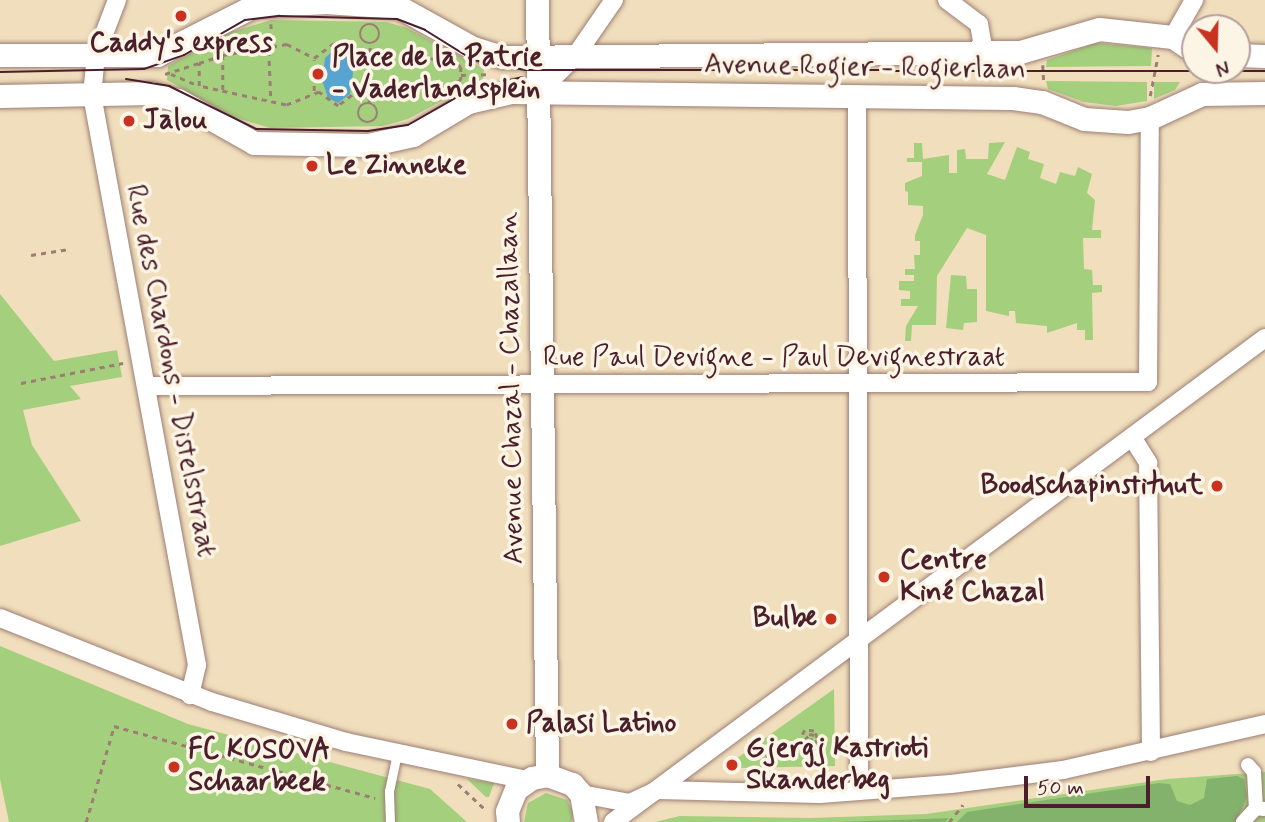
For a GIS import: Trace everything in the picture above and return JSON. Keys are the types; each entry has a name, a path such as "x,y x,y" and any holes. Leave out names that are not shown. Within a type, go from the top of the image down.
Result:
{"street":[{"name":"Rue des Chardons - Distelsstraat","path":"117,0 96,55 92,95 197,665 190,695"},
{"name":"Avenue Chazal - Chazallaan","path":"537,0 543,384 537,777"},
{"path":"0,96 151,93 178,100 254,143 368,145 413,135 477,99 538,93 576,55 614,0"},
{"path":"947,0 979,24 984,53"},
{"path":"1173,37 1194,0"},
{"path":"0,55 157,55 254,6 326,1 399,7 494,56 538,57"},
{"name":"Avenue Rogier - Rogierlaan","path":"538,57 1020,52 1100,29 1173,37 1181,42"},
{"name":"Avenue Rogier - Rogierlaan","path":"538,93 1013,98 1042,103 1084,119 1128,122 1150,118 1202,94 1265,93"},
{"path":"857,95 856,640 859,791"},
{"name":"Rue Paul Devigne - Paul Devignestraat","path":"147,386 1149,382 1150,118"},
{"path":"613,822 1265,338"},
{"path":"1132,437 1148,463 1151,752"},
{"path":"0,618 190,695 439,764 572,784 581,794 586,822"},
{"path":"581,794 630,803 657,790 859,791 988,780 1151,752 1265,724"},
{"path":"1243,822 1261,808 1254,772 1248,765"},
{"path":"508,821 510,799 537,777"}],"lane":[{"path":"390,822 388,801 397,754"}],"path":[{"path":"270,18 271,99"},
{"path":"369,103 362,104 358,115 368,124 379,114 369,103 370,44 380,35 371,23 359,32 360,38 370,44"},
{"path":"1150,118 1151,83 1159,51 1173,37"},
{"path":"314,58 340,43 355,58 370,61 450,58 457,62 461,75"},
{"path":"171,74 223,55 271,50 294,44 314,58"},
{"path":"223,55 223,93"},
{"path":"1042,103 1043,57"},
{"path":"314,58 314,91"},
{"path":"199,63 199,86 223,93 271,99 293,105 314,91"},
{"path":"461,75 488,74"},
{"path":"314,91 338,106 354,92 369,89 452,88 461,75"},
{"path":"32,255 68,249"},
{"path":"21,383 123,363"},
{"path":"86,822 114,726 388,801"},
{"path":"768,757 799,742 815,745 813,737 805,730 799,742"},
{"path":"760,736 768,757 766,772"},
{"path":"439,764 495,817 508,821"},
{"path":"949,822 963,805"}],"green space":[{"name":"Place de la Patrie - Vaderlandsplein","path":"271,20 386,22 407,28 484,69 483,79 408,119 383,126 270,128 233,117 167,80 168,66 222,35"},
{"path":"1096,43 1152,48 1151,66 1046,67 1047,60"},
{"path":"1046,81 1147,82 1147,101 1116,106 1084,102 1048,89"},
{"path":"1154,82 1180,82 1175,90 1154,99"},
{"path":"1005,142 987,174 1005,180 1017,147 1030,152 1028,159 1044,164 1040,178 1056,184 1060,172 1075,176 1078,167 1092,174 1087,193 1095,200 1092,230 1101,230 1101,238 1083,238 1084,269 1092,270 1093,285 1102,285 1102,292 1092,293 1093,340 1085,340 1085,330 1077,330 1077,323 1047,333 1047,326 1016,323 1015,311 1009,311 1009,316 986,311 986,235 967,228 937,276 936,325 912,325 911,341 905,341 906,326 918,306 901,306 901,299 910,299 910,291 899,290 899,281 914,281 914,275 905,275 905,269 915,269 914,255 920,255 920,241 915,241 915,235 923,215 923,206 908,205 908,192 905,191 905,183 922,176 922,162 907,162 907,158 914,158 914,143 922,143 923,159 949,155 949,173 957,173 957,150 965,149 966,159 988,159 989,143"},
{"path":"951,275 966,276 967,289 977,289 977,322 964,323 963,330 946,328"},
{"path":"0,294 54,361 117,350 122,377 70,386 81,399 23,410 32,445 81,521 0,546"},
{"path":"0,646 188,724 430,789 467,822 9,822 0,779"},
{"path":"834,689 835,766 736,768 733,761"},
{"path":"1265,772 1265,822 655,822 680,816 811,818 926,814 1167,779"},
{"path":"1237,776 1244,779 1247,797 1236,822 957,822 967,812 1159,783 1170,784 1177,801 1190,805 1204,798 1207,779"},
{"path":"467,779 494,783 489,797 486,797"},
{"path":"546,793 567,800 573,811 572,822 524,822 528,803"},
{"path":"949,818 945,822 834,822 925,819"}],"water":[{"path":"338,46 350,57 353,73 350,94 338,103 328,98 322,80 325,58"}],"tram line":[{"path":"0,72 144,69 184,55 245,20 280,16 397,19 425,30 473,60 525,70 1265,71"},
{"path":"126,79 169,86 256,129 368,131 408,125 471,89 523,77"}],"place":[{"name":"Caddy's express","path":"181,16"},
{"name":"Place de la Patrie - Vaderlandsplein","path":"318,74"},
{"name":"Jalou","path":"129,121"},
{"name":"Le Zinneke","path":"312,166"},
{"name":"Boodschapinstituut","path":"1217,486"},
{"name":"Centre Kiné Chazal","path":"884,577"},
{"name":"Bulbe","path":"831,619"},
{"name":"Palasi Latino","path":"512,724"},
{"name":"Gjergj Kastrioti Skanderbeg","path":"732,765"},
{"name":"FC KOSOVA Schaarbeek","path":"174,767"}]}
